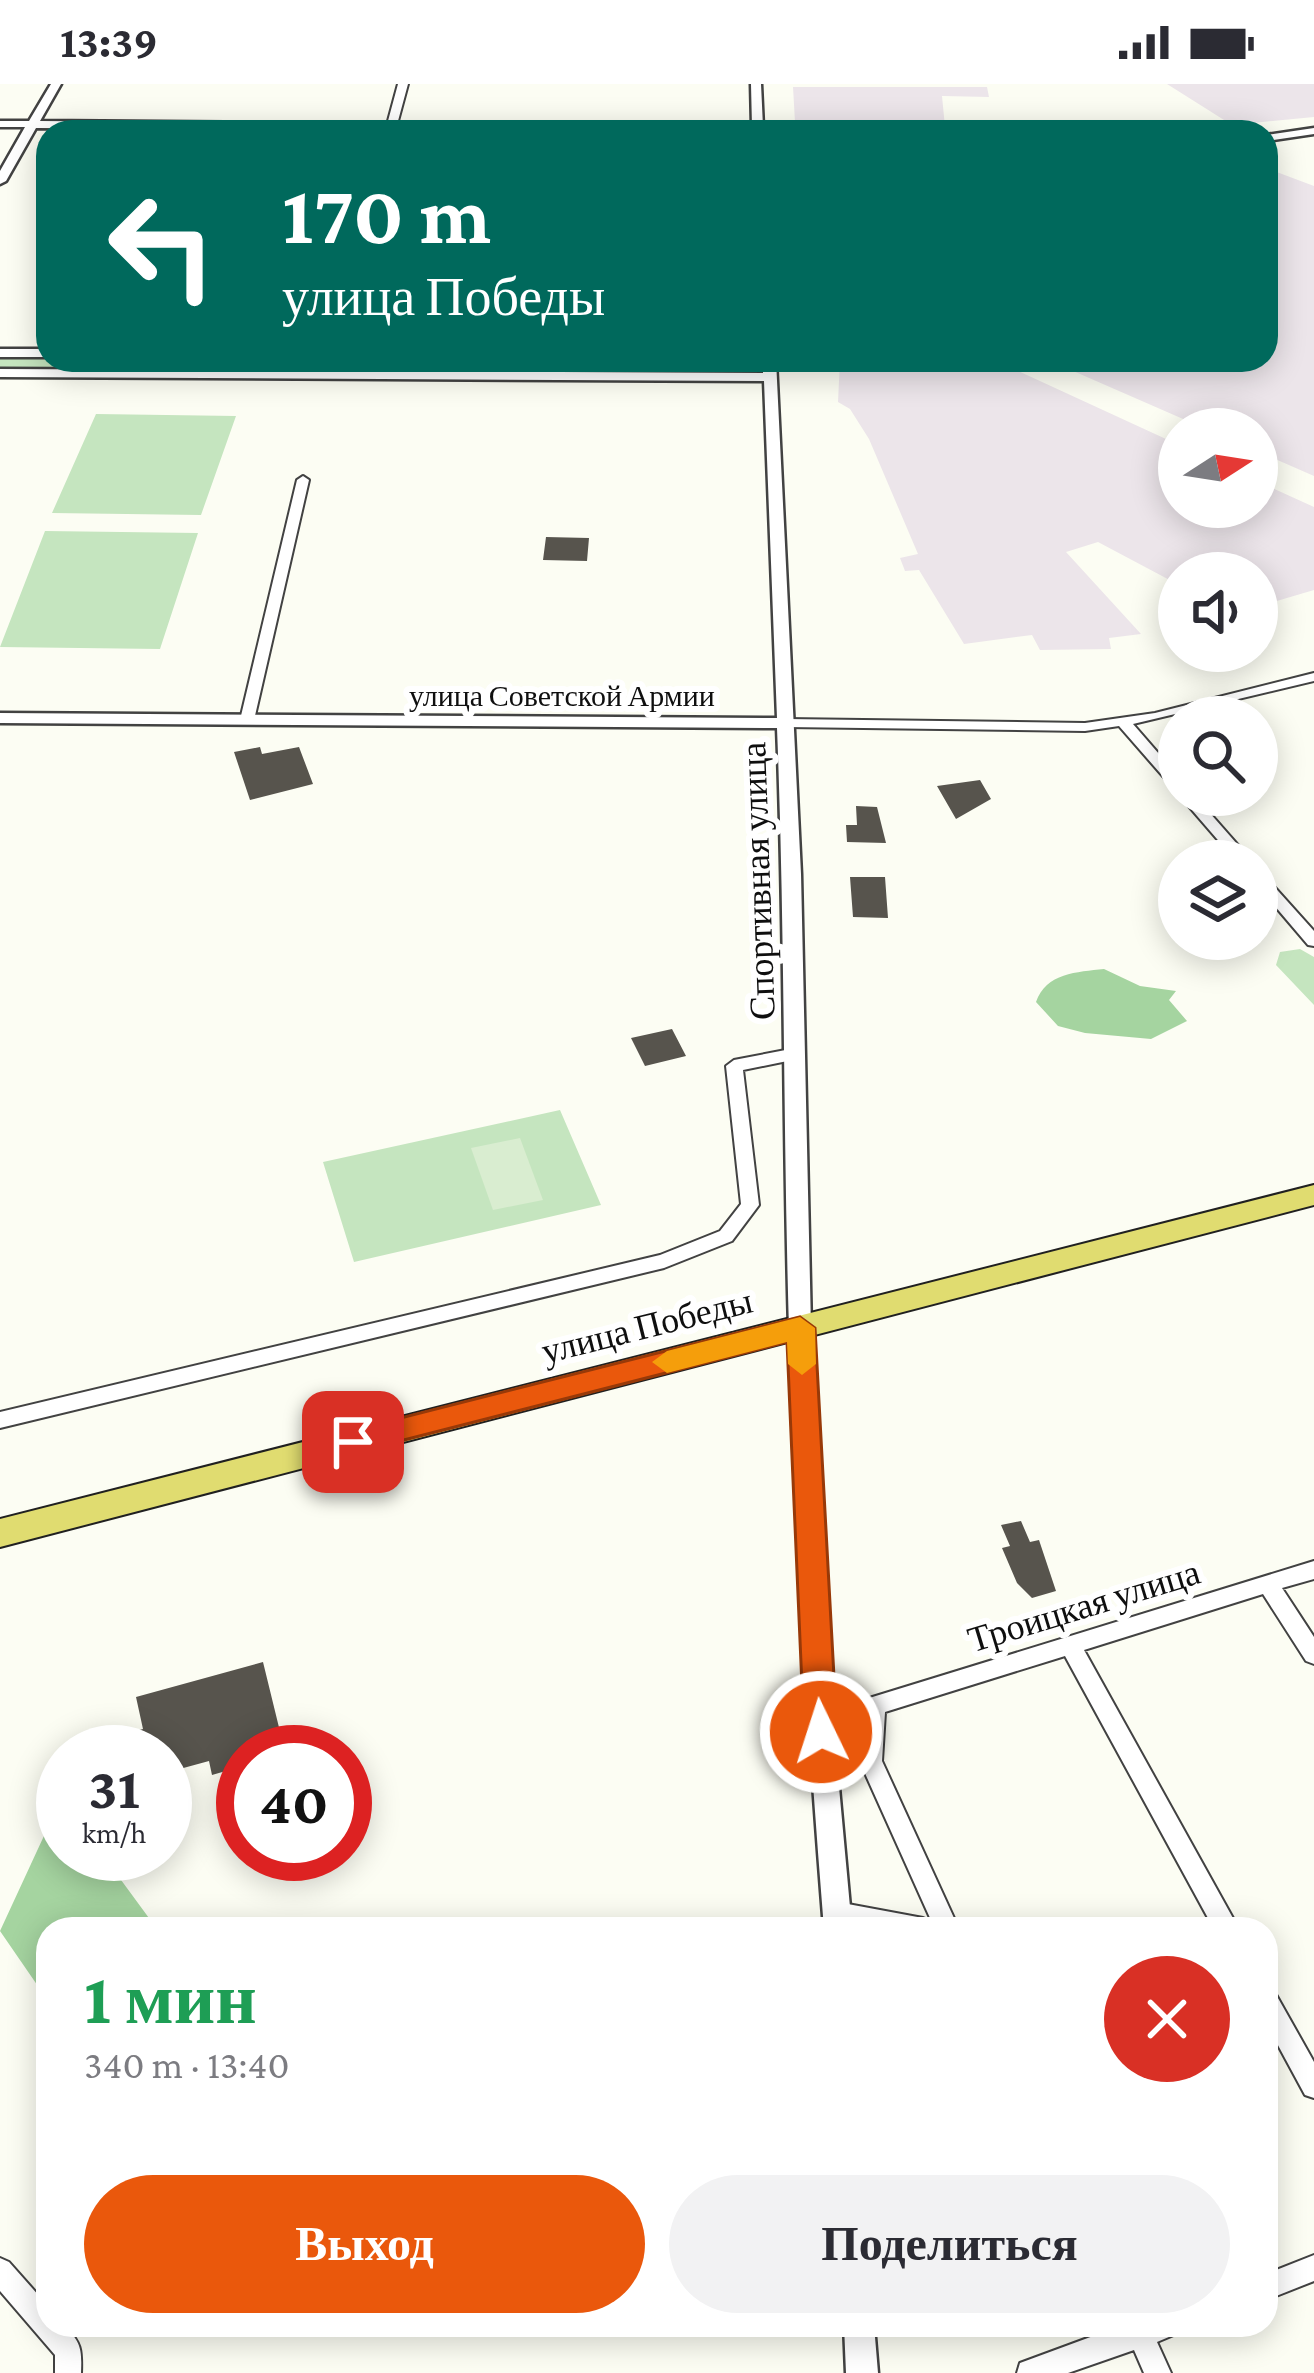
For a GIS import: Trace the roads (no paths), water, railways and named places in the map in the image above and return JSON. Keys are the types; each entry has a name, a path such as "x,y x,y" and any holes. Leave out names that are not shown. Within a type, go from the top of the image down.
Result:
{"highway":[{"name":"улица Победы","path":"0,1533 1314,1195"}],"street":[{"path":"0,181 56,84"},
{"path":"393,120 403,84"},
{"path":"757,84 758,120"},
{"path":"0,124 36,125"},
{"path":"1278,136 1314,131"},
{"path":"0,353 36,353"},
{"path":"0,374 111,372"},
{"name":"Спортивная улица","path":"769,372 786,723 800,1328 823,1763 837,1917"},
{"path":"247,720 303,480"},
{"name":"улица Советской Армии","path":"0,718 1050,728 1124,723 1314,677"},
{"path":"1124,723 1158,763"},
{"path":"1204,816 1226,840"},
{"path":"1278,900 1314,941"},
{"name":"улица Победы","path":"0,1420 664,1261 726,1236 750,1205 734,1066 796,1054"},
{"name":"Троицкая улица","path":"871,1761 874,1706 1314,1570"},
{"path":"1268,1584 1314,1655"},
{"path":"1070,1644 1220,1917"},
{"path":"823,1763 871,1761 942,1917"},
{"path":"1278,2021 1314,2086"},
{"path":"1278,2282 1314,2268"},
{"path":"0,2271 36,2312"},
{"path":"58,2337 69,2350 68,2373"},
{"path":"860,2337 863,2373"},
{"path":"1030,2373 1124,2337"},
{"path":"1150,2337 1158,2373"}]}
